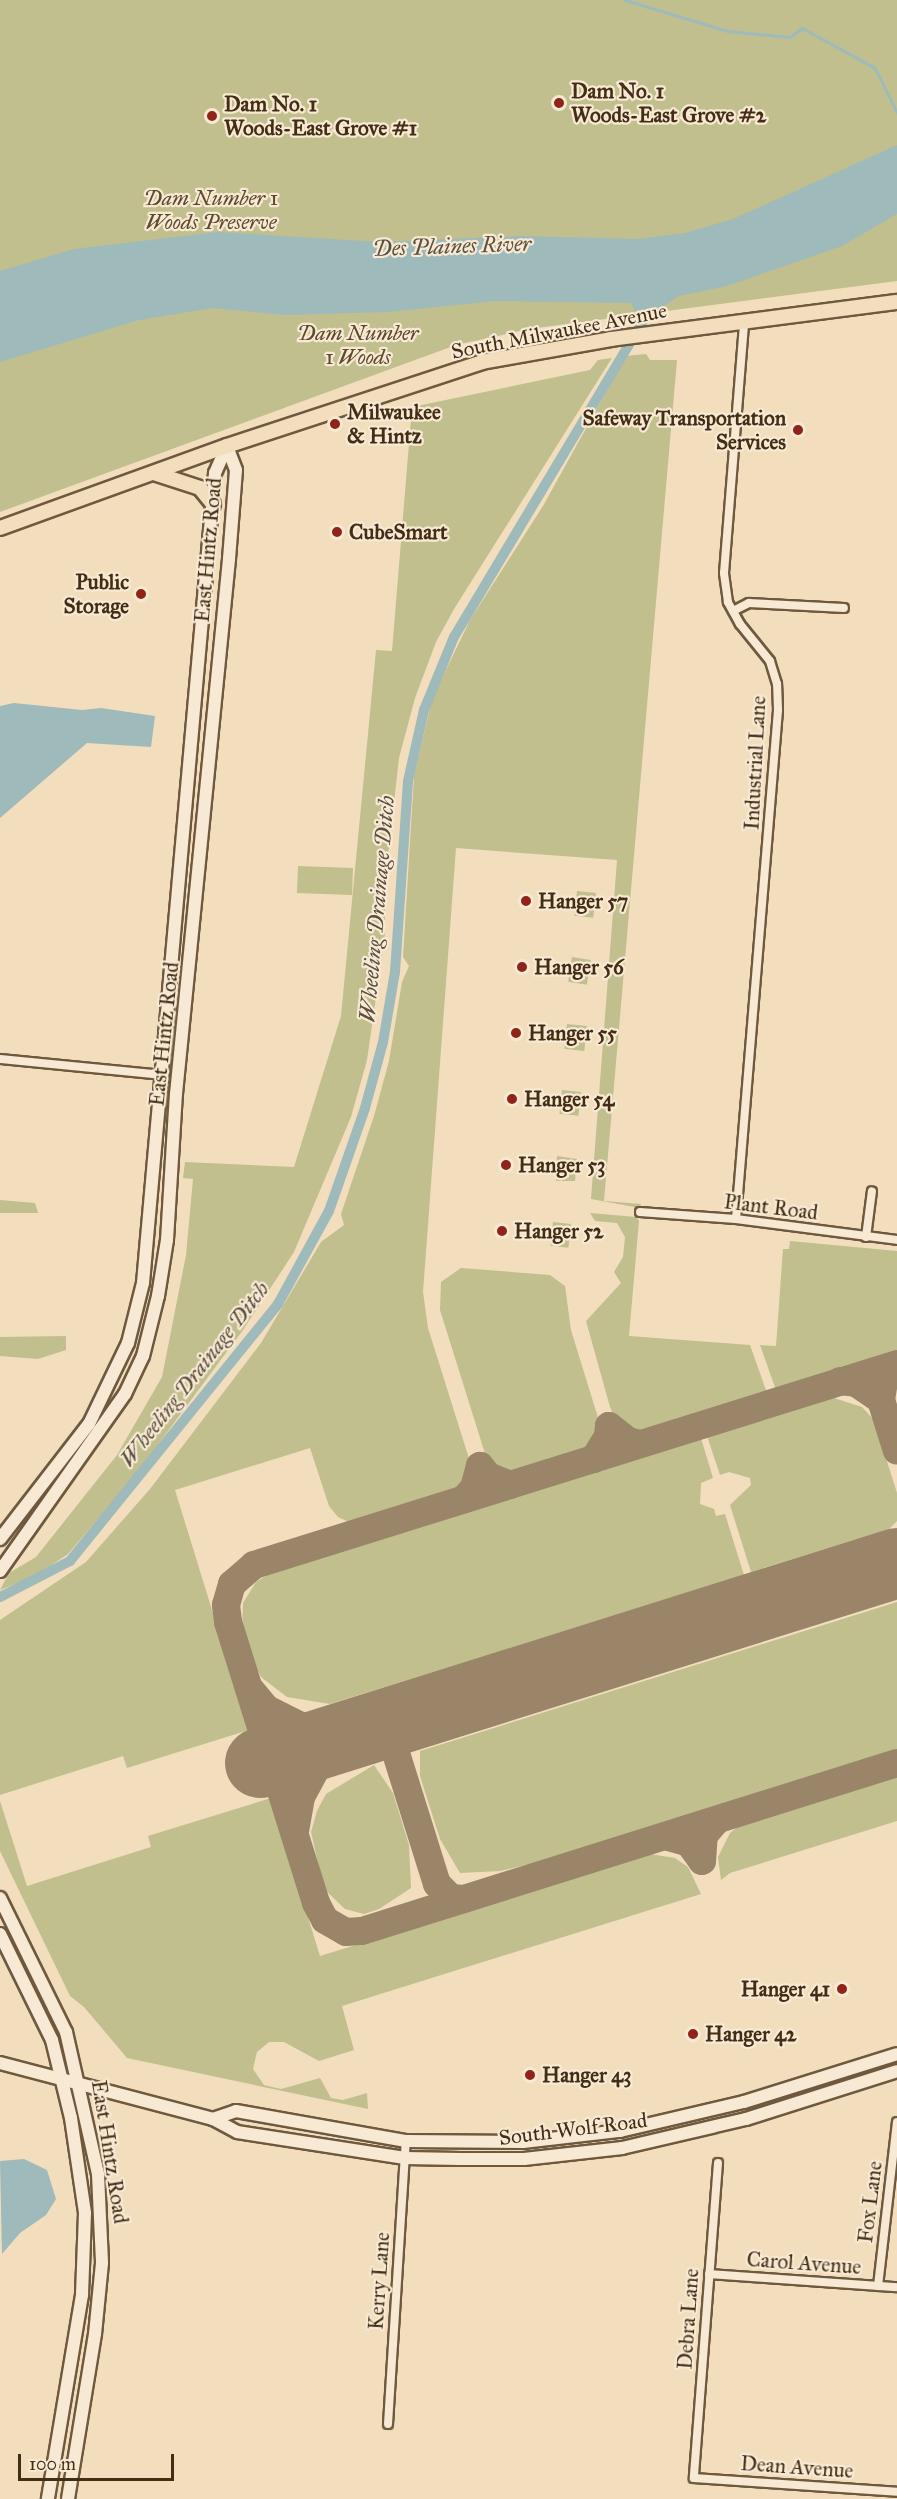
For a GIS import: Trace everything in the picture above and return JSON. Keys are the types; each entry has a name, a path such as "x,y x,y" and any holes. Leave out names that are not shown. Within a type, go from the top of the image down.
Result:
{"main road":[{"name":"South Milwaukee Avenue","path":"0,528 227,446 482,362 611,339 897,302"},
{"name":"East Hintz Road","path":"0,1539 89,1424 128,1343 143,1283 164,1075 215,473 227,446"},
{"name":"East Hintz Road","path":"0,1570 125,1394 143,1356 158,1296 167,1240 176,1094 229,559 236,470 227,446"},
{"path":"154,473 200,488 213,504"},
{"name":"East Hintz Road","path":"0,1898 66,2032 80,2082 98,2174 104,2237 95,2334 68,2499"},
{"name":"East Hintz Road","path":"0,1934 52,2040 62,2078 85,2213 84,2281 48,2499"},
{"name":"South Wolf Road","path":"213,2119 236,2111 406,2141 523,2142 620,2131 744,2102 897,2054"},
{"name":"South Wolf Road","path":"0,2063 80,2082 213,2119 237,2132 405,2158 524,2159 622,2148 746,2119 897,2071"}],"street":[{"name":"Industrial Lane","path":"736,1220 778,710 777,684 770,661 733,611 724,573 744,322"},
{"path":"733,611 749,603 844,608"},
{"path":"0,1059 164,1075"},
{"path":"866,1237 872,1191"},
{"name":"Plant Road","path":"640,1212 736,1220 897,1239"},
{"name":"Fox Lane","path":"878,2286 897,2122"},
{"name":"Kerry Lane","path":"388,2424 406,2141"},
{"name":"Debra Lane","path":"694,2478 718,2163"},
{"name":"Carol Avenue","path":"709,2274 897,2288"},
{"name":"Dean Avenue","path":"694,2478 897,2493"}],"green space":[{"name":"Dam Number 1 Woods Preserve","path":"0,0 897,0 897,281 529,329 456,345 0,512"},
{"path":"646,354 650,360 677,360 604,1201 641,1204 640,1208 591,1199 617,860 456,848 423,1292 428,1328 471,1465 469,1476 455,1491 351,1523 338,1517 329,1506 310,1448 175,1490 249,1730 127,1768 123,1756 0,1795 0,1620 86,1562 150,1489 261,1343 321,1242 344,1225 341,1214 374,1116 389,1061 402,982 409,966 403,957 414,776 432,699 470,620 543,506 626,356"},
{"path":"612,358 454,609 436,642 415,698 399,758 385,882 385,934 367,1060 351,1117 294,1252 243,1330 136,1474 68,1554 35,1576 0,1590 9,1573 36,1557 117,1455 162,1377 186,1255 193,1179 183,1178 185,1162 294,1167 341,1016 376,650 392,651 412,407 590,370 598,360"},
{"path":"298,866 353,868 352,895 297,893"},
{"path":"577,891 596,893 593,918 574,916"},
{"path":"572,957 591,960 587,985 568,982"},
{"path":"567,1024 587,1026 584,1051 564,1049"},
{"path":"562,1090 581,1092 578,1116 559,1114"},
{"path":"557,1156 577,1159 575,1181 556,1181"},
{"path":"0,1200 35,1203 38,1213 0,1213"},
{"path":"590,1213 636,1217 639,1221 629,1336 750,1345 767,1393 638,1433 619,1426 610,1407 586,1321 621,1283 614,1272 623,1257 625,1237 617,1223 595,1221"},
{"path":"553,1222 571,1224 568,1248 550,1246"},
{"path":"790,1241 897,1251 897,1352 776,1390 760,1345 776,1346 783,1249 789,1249"},
{"path":"461,1268 550,1275 565,1286 571,1330 599,1421 598,1438 591,1446 514,1472 498,1471 487,1460 440,1310 441,1282"},
{"path":"66,1336 66,1350 38,1359 0,1356 0,1337"},
{"path":"834,1398 862,1407 874,1420 897,1493 897,1521 889,1529 751,1572 730,1505 751,1485 750,1478 729,1472 720,1475 707,1436"},
{"path":"701,1438 713,1478 701,1483 700,1504 714,1509 716,1516 725,1514 744,1575 330,1704 287,1697 261,1677 252,1660 242,1628 243,1603 256,1582 270,1573"},
{"path":"897,1602 897,1751 552,1859 500,1871 460,1873 440,1839 420,1776 420,1751"},
{"path":"374,1765 393,1793 409,1845 411,1888 379,1909 364,1914 345,1909 324,1889 311,1832 317,1811 326,1794"},
{"path":"897,1776 897,1821 730,1873 721,1880 718,1857 730,1833 740,1825"},
{"path":"271,1798 320,1956 650,1854 675,1858 688,1867 701,1894 342,2006 354,2050 319,2061 284,2042 269,2042 257,2052 253,2069 264,2085 281,2089 320,2078 331,2098 343,2100 367,2093 368,2109 127,2058 84,2007 70,1996 0,1851 0,1801 27,1886 151,1847 148,1836"}],"water":[{"name":"Des Plaines River","path":"897,145 897,214 842,246 727,286 679,296 659,309 635,311 631,303 495,301 388,312 283,315 213,308 139,320 0,362 0,271 74,249 218,232 381,242 521,236 638,239 685,233 733,219"},
{"path":"14,703 82,710 101,708 155,716 151,747 87,743 0,818 0,706"},
{"path":"24,2159 47,2170 56,2199 46,2215 20,2233 2,2254 0,2161"}],"waterway":[{"path":"625,0 728,31 790,37 802,28 875,68 897,113"},
{"name":"Wheeling Drainage Ditch","path":"0,1597 70,1561 278,1304 329,1211 365,1108 383,1042 395,972 408,781 424,710 454,637 656,300"}],"taxiway":[{"path":"897,1364 254,1565 232,1584 226,1605 228,1622 316,1903 325,1920 346,1932 362,1931 897,1763"},
{"path":"840,1381 856,1383 881,1400 884,1382 897,1367"},
{"path":"881,1400 897,1451"},
{"path":"594,1459 608,1437 609,1426 628,1441 639,1444"},
{"path":"464,1499 474,1488 480,1466 488,1476 510,1485"},
{"path":"884,1567 897,1559"},
{"path":"250,1689 267,1709 331,1741 301,1797 295,1831"},
{"path":"418,1714 402,1725 395,1737 395,1750 437,1884 451,1898 464,1899"},
{"path":"665,1836 689,1843 702,1861 704,1835 717,1820"}],"runway":[{"path":"260,1763 897,1563"}],"place":[{"name":"Dam No. 1 Woods-East Grove #2","path":"559,103"},
{"name":"Dam No. 1 Woods-East Grove #1","path":"212,116"},
{"name":"Milwaukee & Hintz","path":"335,424"},
{"name":"Safeway Transportation Services","path":"798,430"},
{"name":"CubeSmart","path":"337,532"},
{"name":"Public Storage","path":"141,594"},
{"name":"Hanger 57","path":"526,901"},
{"name":"Hanger 56","path":"522,967"},
{"name":"Hanger 55","path":"516,1033"},
{"name":"Hanger 54","path":"512,1099"},
{"name":"Hanger 53","path":"506,1165"},
{"name":"Hanger 52","path":"502,1231"},
{"name":"Hanger 41","path":"842,1989"},
{"name":"Hanger 42","path":"693,2034"},
{"name":"Hanger 43","path":"530,2075"}],"park label":[{"name":"Dam Number 1 Woods","path":"358,345"}]}
